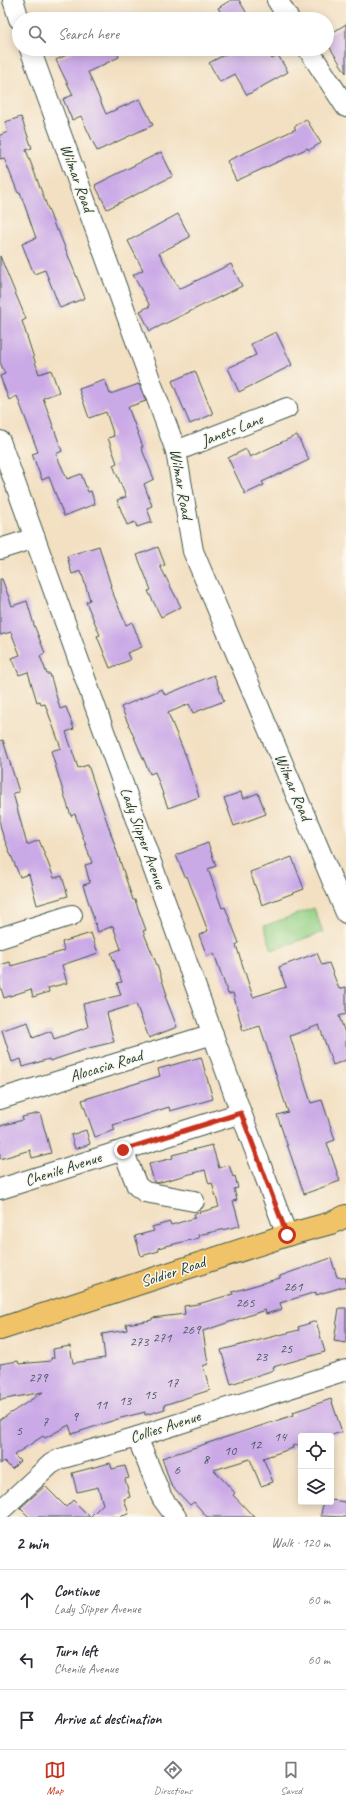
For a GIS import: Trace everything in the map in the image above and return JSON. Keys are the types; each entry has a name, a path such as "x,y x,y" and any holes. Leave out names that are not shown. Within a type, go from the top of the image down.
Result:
{"main road":[{"name":"Soldier Road","path":"0,1329 346,1216"}],"street":[{"path":"13,0 17,12"},
{"path":"277,0 285,12"},
{"name":"Wilmar Road","path":"33,56 176,451 193,551 346,913"},
{"path":"313,56 346,107"},
{"name":"Janets Lane","path":"176,451 287,408"},
{"name":"Lady Slipper Avenue","path":"0,441 241,1113 287,1235"},
{"path":"0,549 35,538"},
{"path":"1,935 72,915"},
{"name":"Alocasia Road","path":"0,1099 213,1034"},
{"name":"Chenile Avenue","path":"0,1189 241,1113"},
{"path":"123,1150 137,1186 145,1192 194,1201"},
{"name":"Collies Avenue","path":"0,1511 56,1461 137,1437 346,1370"},
{"path":"137,1437 162,1498 176,1517"}],"green space":[{"path":"314,908 323,932 272,950 264,926"}],"building":[{"path":"231,0 239,0 246,12 221,12 218,8"},
{"path":"346,24 346,73 334,54 334,32"},
{"path":"64,56 119,56 88,72 106,114 140,99 153,125 97,151 81,116 72,120 63,99 73,95 56,60"},
{"path":"222,56 270,56 272,59 279,56 288,72 247,95 235,74 220,82 209,63"},
{"path":"21,117 32,148 26,150 56,230 58,230 85,298 60,308 45,270 34,274 22,244 36,238 20,192 18,193 4,158 0,159 0,135 8,132 5,122"},
{"path":"306,119 321,143 309,150 308,148 236,181 227,161 296,129 294,127"},
{"path":"161,152 173,176 107,209 95,185"},
{"path":"178,214 190,237 159,253 179,289 231,264 242,286 150,331 140,311 150,306 133,275 143,270 128,241"},
{"path":"0,256 26,319 22,321 39,374 51,370 59,392 43,398 62,451 56,454 67,479 81,474 88,492 91,491 95,504 64,516 49,477 42,480 32,454 38,452 17,396 9,400 0,376 5,374 0,362"},
{"path":"276,332 292,365 239,392 228,368 256,355 251,344"},
{"path":"195,371 213,414 190,424 172,381"},
{"path":"105,380 110,394 139,384 146,401 128,407 143,447 141,447 154,479 144,484 152,506 147,508 152,522 137,527 135,522 127,525 117,500 126,497 113,465 117,463 108,438 114,436 106,412 89,418 79,389"},
{"path":"297,435 309,460 262,482 264,485 245,494 228,458 246,449 250,457"},
{"path":"99,546 110,586 126,625 132,622 142,647 127,653 130,660 110,668 97,636 100,635 86,602 90,600 81,571 72,574 67,556"},
{"path":"158,547 165,565 160,566 181,607 161,617 148,591 151,590 137,555"},
{"path":"0,579 2,579 12,606 27,601 34,625 45,653 40,656 47,674 50,674 60,709 66,707 74,729 66,732 78,768 88,765 133,900 135,900 146,930 143,931 157,965 167,995 165,996 177,1027 149,1038 136,1004 107,1013 114,1042 89,1048 50,1061 49,1059 23,1067 21,1059 12,1062 2,1030 28,1022 33,1038 51,1031 54,1039 88,1027 83,1004 121,995 117,983 122,982 111,953 121,949 113,926 98,932 83,885 90,883 85,865 92,863 75,814 71,816 51,751 61,748 45,704 41,705 40,701 37,702 28,672 19,675 12,658 20,655 11,632 0,635"},
{"path":"214,675 224,701 193,713 189,704 168,713 187,759 199,797 168,808 155,772 150,774 121,707 162,689 165,695"},
{"path":"3,740 19,792 13,793 27,845 39,840 54,878 62,876 68,896 37,905 29,874 20,877 0,825 0,741"},
{"path":"241,792 243,799 258,793 266,814 234,826 224,798"},
{"path":"208,843 216,866 208,869 222,908 225,907 239,943 236,945 253,997 286,987 279,967 317,953 322,965 329,963 339,989 346,987 346,1014 339,1016 346,1036 346,1060 333,1065 319,1025 290,1036 311,1103 322,1100 335,1140 327,1143 340,1181 304,1194 277,1115 288,1112 260,1026 243,1031 233,993 228,994 214,953 207,956 199,935 208,931 187,876 185,877 176,855"},
{"path":"292,857 304,889 262,905 250,872"},
{"path":"91,933 98,953 62,965 67,983 48,988 49,992 33,997 31,989 4,998 0,985 0,965 10,962 11,966 64,951 62,942"},
{"path":"201,1057 213,1099 170,1111 169,1107 113,1125 115,1130 95,1137 82,1100 160,1076 158,1069"},
{"path":"40,1113 51,1153 32,1158 30,1150 0,1159 0,1126 23,1120 22,1117"},
{"path":"86,1130 90,1144 75,1149 71,1135"},
{"path":"212,1145 219,1168 229,1165 233,1177 235,1176 238,1188 234,1189 237,1200 233,1201 240,1226 198,1235 199,1238 158,1248 159,1251 141,1256 135,1236 154,1231 152,1227 170,1222 171,1225 195,1218 194,1214 219,1207 212,1183 209,1184 205,1170 157,1183 154,1182 149,1164 173,1158 172,1155"},
{"path":"331,1258 337,1277 346,1278 346,1286 316,1295 316,1292 280,1303 282,1309 266,1314 265,1310 203,1331 208,1364 203,1366 210,1390 164,1405 165,1409 145,1415 145,1412 121,1418 72,1434 69,1425 45,1438 43,1436 14,1455 20,1461 12,1469 4,1461 0,1464 0,1420 43,1392 0,1400 0,1364 18,1361 19,1364 51,1361 51,1358 54,1358 53,1349 70,1346 73,1363 105,1358 102,1334 127,1330 126,1324 152,1320 152,1318 185,1314 184,1306 198,1304 233,1294 232,1292 280,1278 280,1276"},
{"path":"339,1308 346,1308 346,1343 334,1341"},
{"path":"316,1321 325,1352 273,1367 274,1370 231,1384 221,1350 299,1330 298,1327"},
{"path":"331,1399 342,1432 334,1434 334,1433 298,1433 298,1445 292,1446 293,1448 263,1458 273,1482 261,1486 250,1459 214,1470 235,1493 233,1495 254,1517 207,1517 194,1502 190,1505 171,1485 162,1458 294,1415 293,1412"},
{"path":"110,1463 112,1469 125,1466 129,1478 125,1479 130,1497 124,1499 129,1514 118,1517 90,1517 103,1504 98,1487 77,1492 72,1473"},
{"path":"45,1486 66,1507 73,1500 90,1517 29,1517 20,1508"},
{"path":"334,1500 346,1502 346,1517 321,1516 323,1505 334,1505"}],"route":[{"path":"123,1150 241,1113 287,1235"}]}
